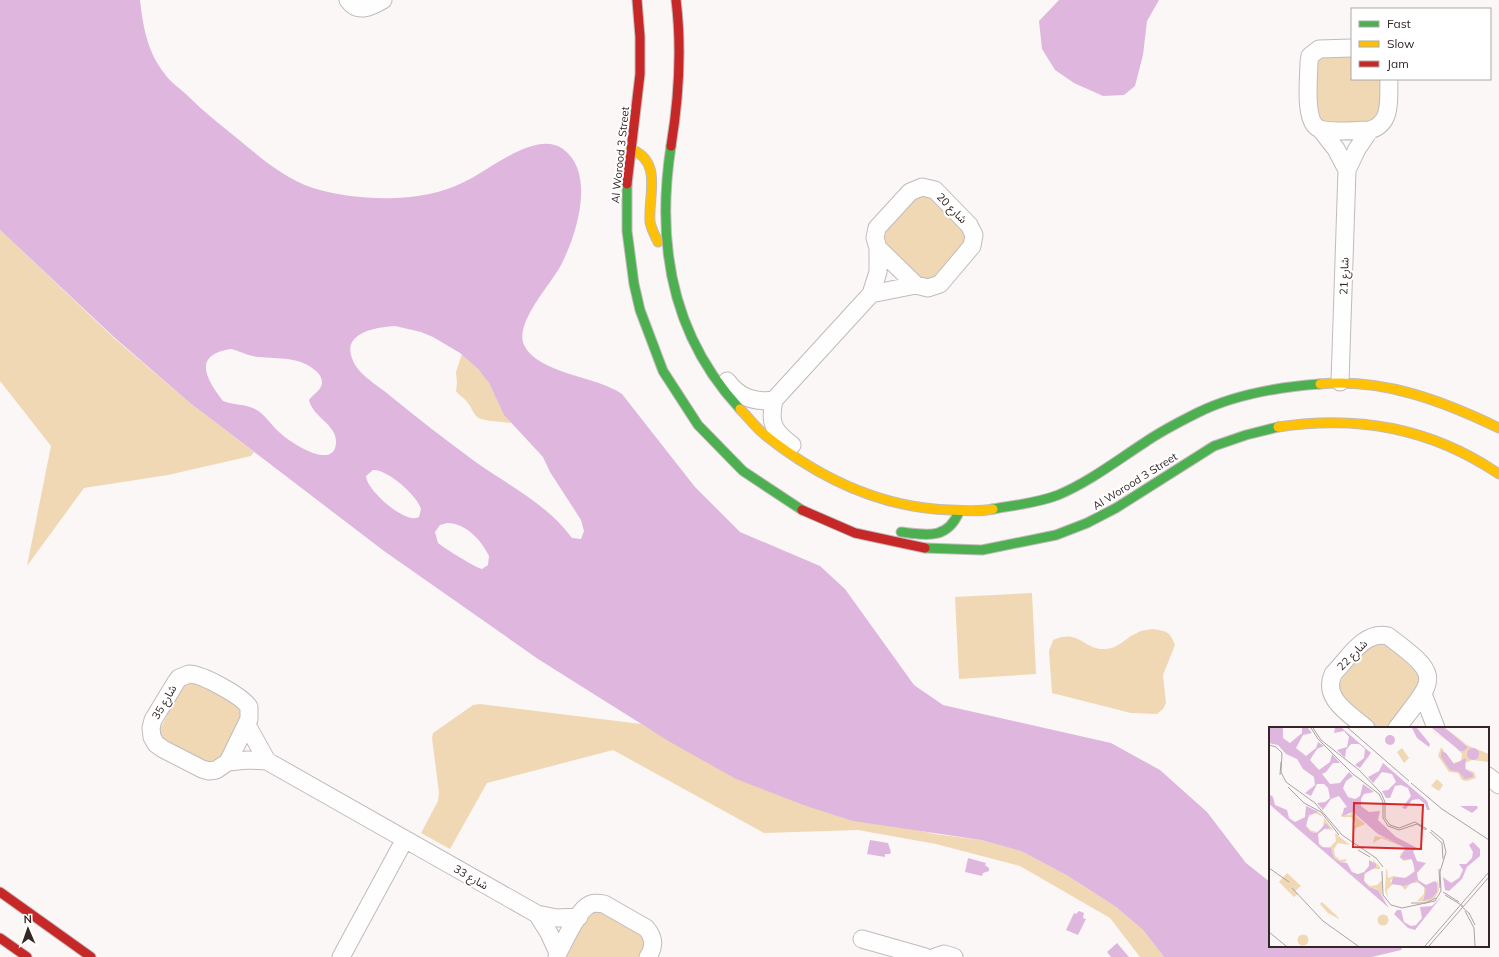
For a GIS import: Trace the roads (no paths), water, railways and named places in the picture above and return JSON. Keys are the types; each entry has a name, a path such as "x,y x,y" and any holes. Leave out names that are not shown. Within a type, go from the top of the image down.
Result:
{"street":[{"path":"348,0 354,6 365,9 370,8 383,0"},
{"name":"Al Worood 3 Street","path":"637,0 641,32 641,69 626,204 629,259 641,313 658,360 684,406 714,444 749,477 789,505 832,525 874,540 916,548 960,551 1004,548 1046,539 1087,524 1126,503 1170,472 1217,445 1269,428 1323,422 1377,424 1424,436 1471,455 1499,474"},
{"path":"676,0 680,58 678,94 666,187 667,248 672,281 680,312 693,342 711,374 733,404 753,425 786,454 818,474 851,490 886,502 915,508 959,512 1008,508 1043,500 1082,484 1158,434 1200,412 1246,395 1293,385 1340,382 1405,391 1440,400 1473,414 1499,428"},
{"name":"شارع 21","path":"1347,170 1336,149 1321,130 1313,124 1309,115 1309,62 1310,56 1319,48 1351,48"},
{"name":"شارع 21","path":"1340,382 1347,170 1357,149 1370,130 1377,128 1386,118 1388,111 1389,80"},
{"path":"1321,130 1370,130"},
{"path":"631,149 641,153 651,168 650,223 658,243 667,248"},
{"name":"شارع 20","path":"774,400 871,294 878,272 878,248 875,238 877,228 910,192 922,187 935,190 969,225 972,230 974,241 972,246 940,284 928,288 916,285 871,294"},
{"path":"878,248 916,285"},
{"path":"680,312 733,388 752,400 774,400 772,420 775,430 851,490"},
{"path":"832,525 920,534 937,534 946,532 952,526 959,512"},
{"name":"شارع 22","path":"1365,727 1335,701 1330,688 1333,674 1366,639 1380,635 1388,636 1423,665 1428,677 1428,684 1423,694 1398,727"},
{"name":"شارع 35","path":"189,674 194,674 246,702 251,714 247,724 228,762 222,767 209,771 163,749 156,744 152,737 151,728 153,720 179,678 189,674"},
{"path":"1423,694 1436,727"},
{"name":"شارع 35","path":"247,724 267,761"},
{"name":"شارع 35","path":"228,762 248,760 267,761 405,839"},
{"path":"1489,777 1499,785"},
{"path":"341,957 405,839"},
{"name":"شارع 33","path":"405,839 537,914 558,918 579,917"},
{"path":"0,892 91,957"},
{"name":"شارع 33","path":"558,955 579,917 587,906 593,903 604,904 646,928 650,933 653,944 648,957"},
{"name":"شارع 33","path":"537,914 549,933 558,955"},
{"path":"0,938 27,957"},
{"path":"862,939 925,957"},
{"path":"935,957 944,954 954,957"}]}
